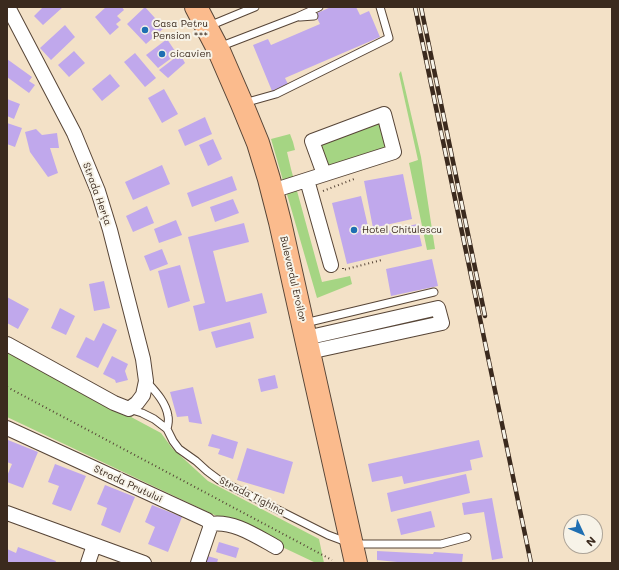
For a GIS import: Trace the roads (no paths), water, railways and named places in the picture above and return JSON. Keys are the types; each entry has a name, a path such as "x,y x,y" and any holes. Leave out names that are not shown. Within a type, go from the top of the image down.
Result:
{"main road":[{"name":"Bulevardul Eroilor","path":"196,7 217,48 242,104 258,144 272,191 354,553"}],"street":[{"name":"Strada Herța","path":"8,7 74,133 98,191 110,230 141,352 144,388"},
{"path":"272,191 324,174 354,172 394,152 384,114 312,141 324,174"},
{"path":"308,180 336,264"},
{"path":"438,308 442,323 306,337 438,308"},
{"path":"7,344 114,403 129,409 138,403 144,388"},
{"name":"Strada Prutului","path":"7,428 207,520 210,524"},
{"path":"7,513 144,563"},
{"path":"198,563 210,524 228,524 240,528 276,547"},
{"path":"88,563 94,545"}],"lane":[{"path":"207,27 255,7"},
{"path":"217,48 319,7"},
{"path":"242,104 276,94 389,38 380,7"},
{"path":"297,17 314,16"},
{"path":"306,337 434,292"},
{"path":"144,388 157,393 165,407 168,417 167,429"},
{"path":"129,409 154,419 167,429"},
{"name":"Strada Tighina","path":"167,429 179,449 219,480 328,535 354,553"},
{"path":"354,553 441,544 467,536"}],"railway":[{"path":"415,7 531,563"},
{"path":"421,7 485,316"}],"place":[{"name":"Casa Petru Pension ***","path":"145,30"},
{"name":"cicavien","path":"162,54"},
{"name":"Hotel Chitulescu","path":"354,230"}]}
